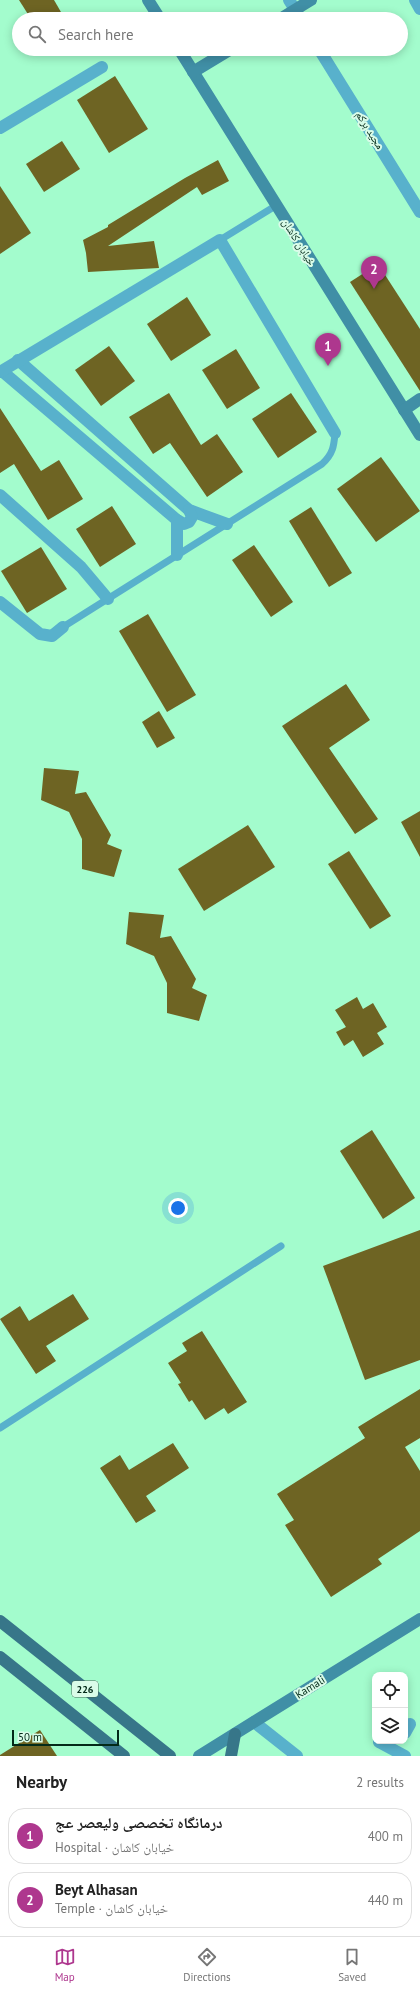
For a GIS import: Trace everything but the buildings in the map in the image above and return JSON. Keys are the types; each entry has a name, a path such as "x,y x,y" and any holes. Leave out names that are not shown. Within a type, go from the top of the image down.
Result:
{"main road":[{"name":"226","path":"0,1621 170,1756"},
{"name":"226","path":"0,1657 124,1756"},
{"path":"230,1756 235,1734"}],"street":[{"path":"148,0 156,12"},
{"path":"295,10 311,0"},
{"path":"415,0 420,9"},
{"name":"خیابان کاشان","path":"183,56 420,435"},
{"path":"193,72 219,56"},
{"name":"مجید برکم","path":"323,56 420,212"},
{"path":"0,128 102,67"},
{"path":"189,510 192,517 189,522 184,524 176,520 1,372 18,360 220,240 335,433"},
{"path":"18,360 189,510 227,524"},
{"path":"404,410 420,399"},
{"path":"0,495 81,567 108,599"},
{"path":"176,520 177,555"},
{"path":"0,602 40,634 52,636 63,627"},
{"name":"Kamali","path":"199,1756 420,1619"},
{"path":"254,1722 297,1756"},
{"path":"385,1744 400,1749"}],"lane":[{"path":"220,240 277,205"},
{"path":"63,627 322,464 331,456 335,433"},
{"path":"0,1428 281,1246"}],"place":[{"name":"Beyt Alhasan","path":"374,289"},
{"name":"درمانگاه تخصصی ولیعصر عج","path":"328,366"}]}
